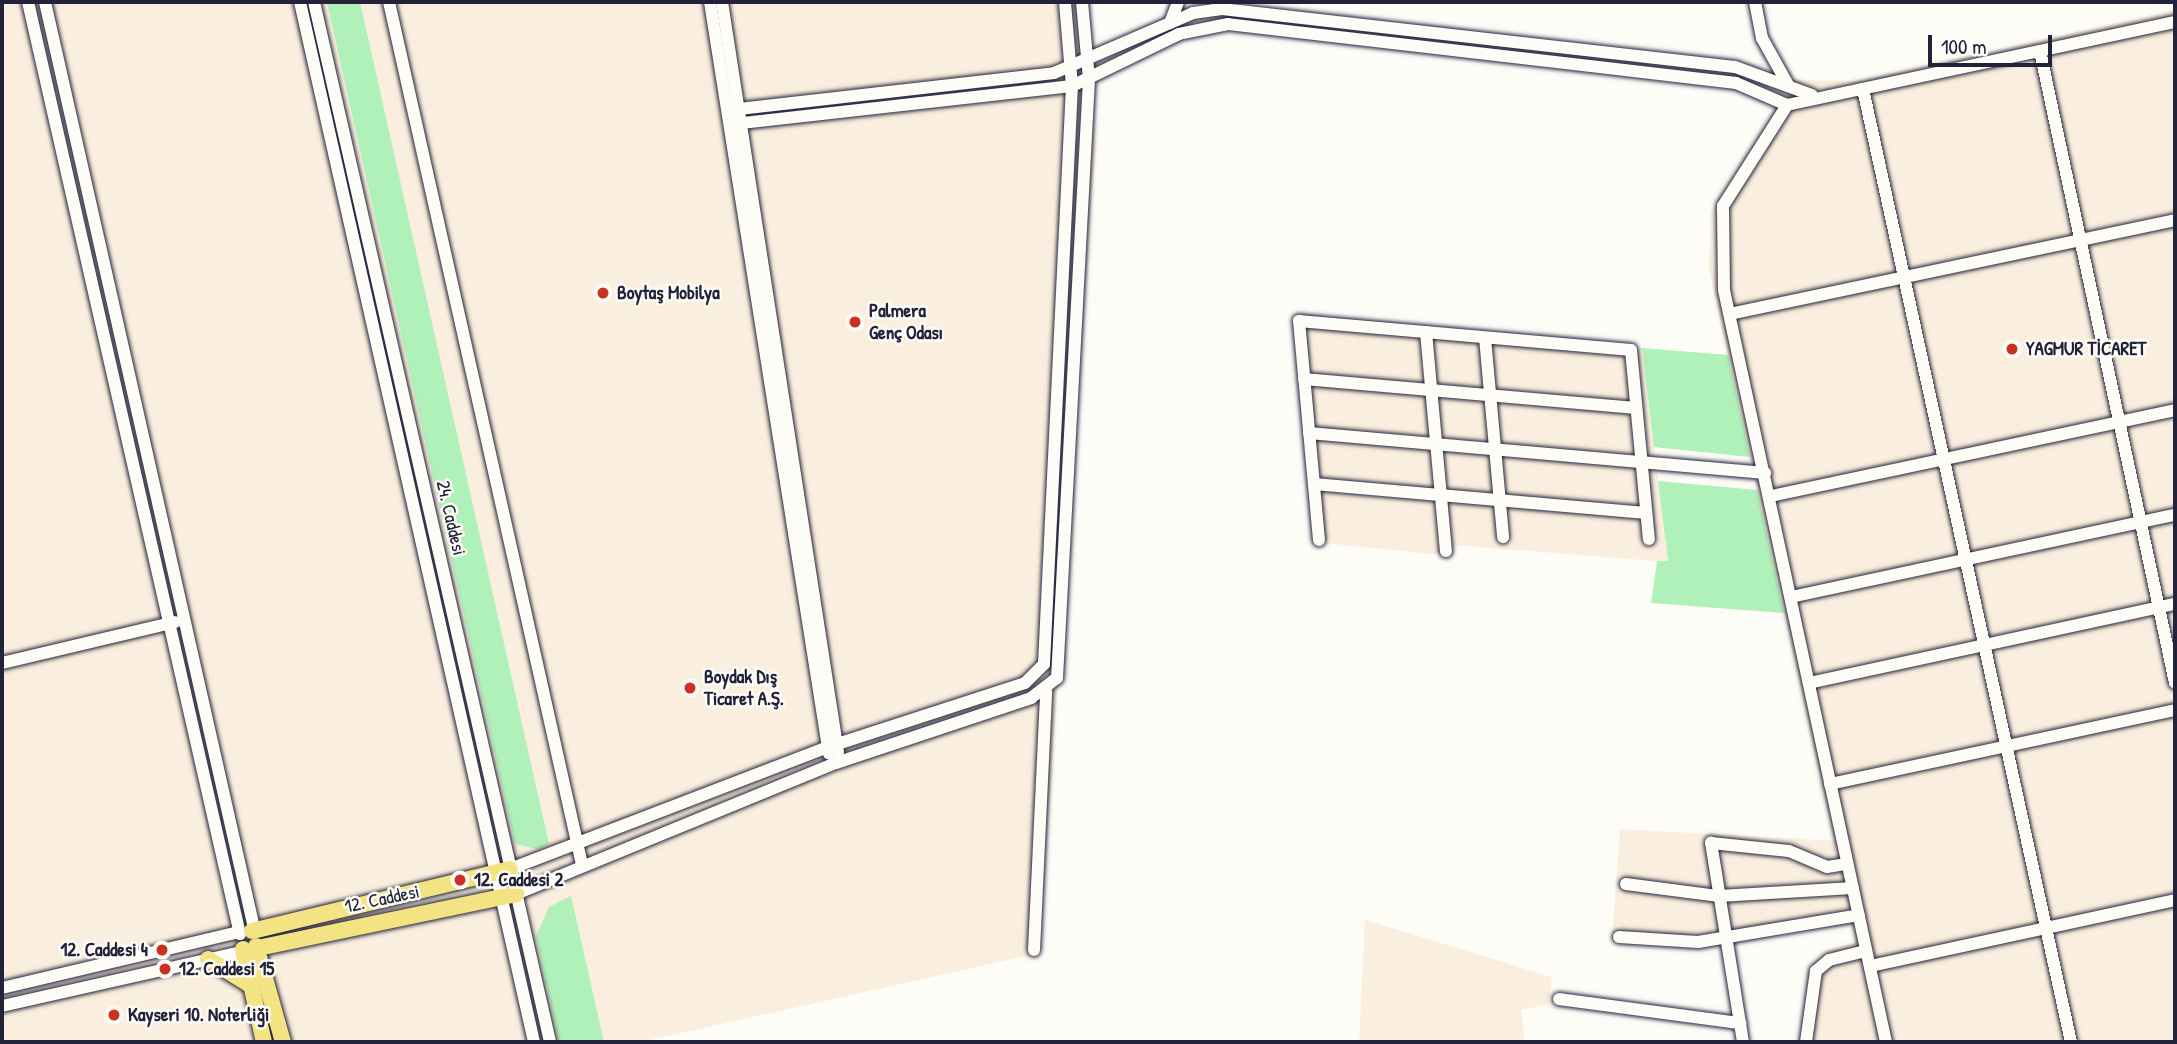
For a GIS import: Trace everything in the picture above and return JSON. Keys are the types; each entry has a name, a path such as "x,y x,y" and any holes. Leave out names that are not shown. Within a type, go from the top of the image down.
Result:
{"main road":[{"name":"12. Caddesi","path":"248,940 503,870"},
{"name":"12. Caddesi","path":"248,940 509,894"},
{"path":"248,940 250,985 264,1042"},
{"path":"248,940 283,1042"},
{"path":"208,960 250,985"}],"street":[{"path":"28,2 168,623 248,940"},
{"path":"45,2 182,620 248,940"},
{"name":"24. Caddesi","path":"300,2 503,870 550,1042"},
{"name":"24. Caddesi","path":"314,2 503,870"},
{"path":"389,2 582,865"},
{"path":"710,2 735,121 839,744 836,763"},
{"path":"722,2 739,108 735,121 825,748 836,763"},
{"path":"503,870 577,847 825,748 1026,683 1044,664 1072,86 1065,2"},
{"path":"509,894 836,763 1046,691 1057,678 1062,651 1089,79 1082,2"},
{"path":"1170,23 1178,2"},
{"path":"1755,2 1762,38 1788,85"},
{"path":"739,108 1071,68 1087,57 1170,23 1233,9 1735,68 1812,95"},
{"path":"1886,1042 1730,314 1720,259 1723,206 1787,105 1812,95 1863,89 2175,22"},
{"path":"735,121 1072,86 1187,31 1237,24 1736,83 1787,105"},
{"path":"2040,51 2175,683"},
{"path":"1863,89 2071,1042"},
{"path":"1730,314 2175,220"},
{"path":"1320,540 1299,321 1631,350 1649,539"},
{"path":"1426,332 1446,551"},
{"path":"1485,338 1503,537"},
{"path":"1304,379 1636,408"},
{"path":"1771,496 2175,410"},
{"path":"122,422 137,418"},
{"path":"1309,433 1765,473"},
{"path":"1314,485 1646,513"},
{"path":"1791,597 2175,515"},
{"path":"1809,682 2175,604"},
{"path":"2,663 182,620"},
{"path":"1034,950 1046,691"},
{"path":"1830,784 2175,710"},
{"path":"1743,1042 1711,843 1789,851 1827,867 1847,864"},
{"path":"1626,884 1719,896 1853,888"},
{"name":"24. Caddesi","path":"509,894 534,1042"},
{"path":"1870,966 2175,900"},
{"path":"1619,937 1698,942 1725,933 1859,915"},
{"name":"12. Caddesi","path":"2,1006 208,960 248,940"},
{"name":"12. Caddesi","path":"2,988 248,940"},
{"path":"1806,1042 1816,971 1829,960 1867,951"},
{"path":"1559,999 1740,1023"}],"shaded area":[{"path":"2,2 1089,2 1095,149 1039,953 641,1042 2,1042"},
{"path":"2175,10 2175,1042 1801,1042 1808,972 1828,950 1856,942 1852,926 1612,939 1620,829 1834,841 1709,268 1711,213 1794,80 1856,81"},
{"path":"1296,313 1642,348 1668,562 1454,545 1453,556 1314,542"},
{"path":"1365,920 1552,977 1549,1004 1521,1010 1525,1042 1359,1042"}],"green space":[{"path":"327,2 360,2 549,844 538,849 515,844"},
{"path":"1642,348 1728,355 1750,457 1654,447"},
{"path":"1658,481 1757,490 1784,613 1651,603 1657,561 1668,561"},
{"path":"571,896 604,1042 559,1042 536,936 549,907"}],"place":[{"name":"Boytaş Mobilya","path":"603,293"},
{"name":"Palmera Genç Odası","path":"855,322"},
{"name":"YAGMUR TİCARET","path":"2012,349"},
{"name":"Boydak Dış Ticaret A.Ş.","path":"690,688"},
{"name":"12. Caddesi 2","path":"460,880"},
{"name":"12. Caddesi 4","path":"162,950"},
{"name":"12. Caddesi 15","path":"165,969"},
{"name":"Kayseri 10. Noterliği","path":"114,1015"}]}
